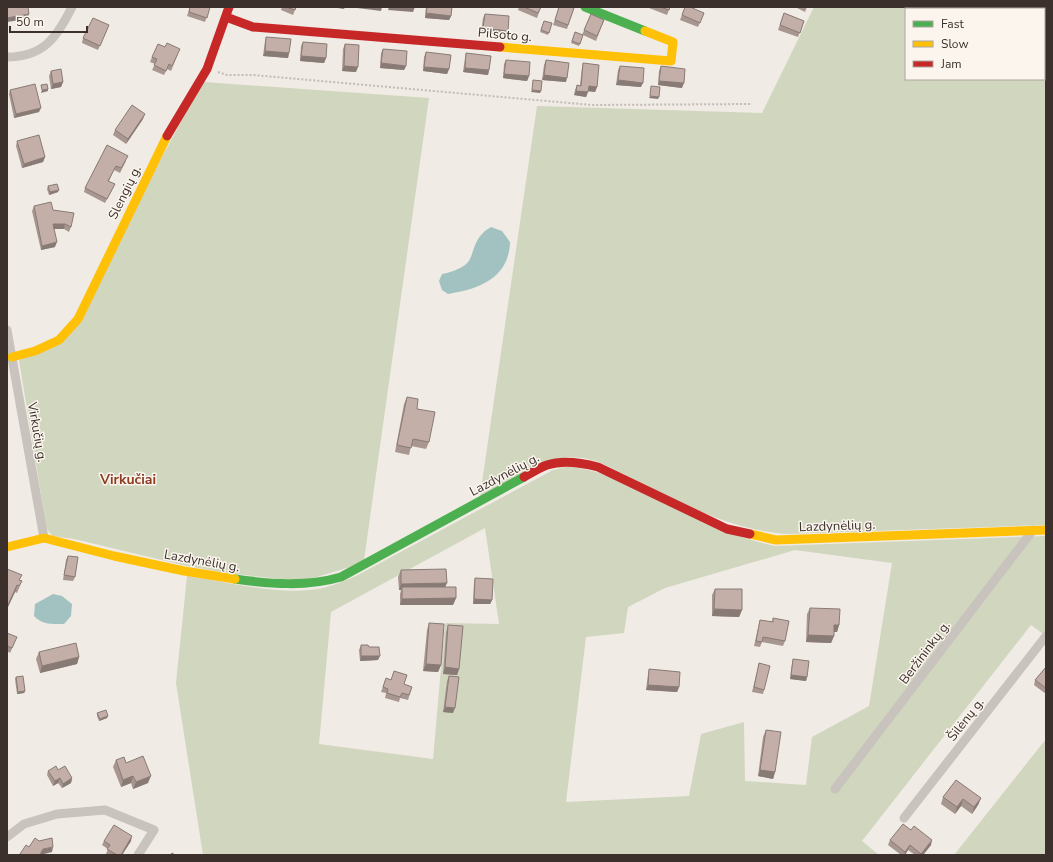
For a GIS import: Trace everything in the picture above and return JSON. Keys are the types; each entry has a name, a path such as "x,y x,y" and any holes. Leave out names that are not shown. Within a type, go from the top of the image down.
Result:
{"street":[{"path":"7,57 33,53 47,44 61,30 72,7"},
{"name":"Slengių g.","path":"12,357 35,351 59,340 78,319 166,137 207,69 229,7"},
{"name":"Pilsoto g.","path":"226,17 253,27 671,61 673,42 585,7"},
{"name":"Virkučių g.","path":"7,330 44,538"},
{"name":"Lazdynėlių g.","path":"7,547 44,538 130,560 254,582 295,584 321,583 340,577 547,465 564,462 584,463 598,467 727,529 776,540 1046,530"},
{"name":"Beržininkų g.","path":"835,789 1033,530"},
{"name":"Šilėnų g.","path":"904,818 1046,636"},
{"path":"7,837 24,824 57,814 106,810 154,830 138,855"}],"path":[{"path":"207,69 227,75 253,75 592,105 752,104"}],"green space":[{"path":"814,7 1046,7 1046,525 787,534 762,531 713,517 599,462 584,458 567,457 480,496 537,106 762,113"},
{"path":"204,82 429,98 364,560 350,567 310,579 280,579 226,573 187,566 74,539 53,536 48,531 46,525 19,360 62,343 190,105"},
{"path":"570,466 603,474 732,533 775,546 1046,536 1046,636 1031,625 862,841 879,855 203,855 176,683 187,576 264,589 295,591 327,587 356,576 553,470","holes":["485,528 499,624 445,623 433,759 319,744 331,612","795,550 892,563 869,706 812,737 806,785 745,781 744,722 701,734 689,796 566,802 586,637 624,633 628,607 665,588"]},
{"path":"1046,739 1046,855 954,855"}],"water":[{"path":"491,227 502,231 510,242 504,265 498,273 490,280 471,289 448,294 442,290 439,281 442,274 454,271 465,265 471,257 476,242 484,232"},
{"path":"53,594 62,596 72,604 71,616 64,624 51,624 40,621 34,616 35,604"}],"building":[{"path":"7,7 28,7 29,14 7,18"},
{"path":"190,7 210,7 207,18 189,12"},
{"path":"286,7 296,7 295,10"},
{"path":"427,7 452,7 451,16 426,13"},
{"path":"524,7 541,7 538,13"},
{"path":"559,7 574,8 568,25 555,20"},
{"path":"660,7 670,7 669,10"},
{"path":"685,7 690,7 704,13 700,23 682,15"},
{"path":"784,13 804,21 800,33 780,25"},
{"path":"485,14 509,16 508,31 483,28"},
{"path":"591,14 604,20 597,36 584,30"},
{"path":"93,18 109,25 100,46 83,38"},
{"path":"544,21 552,23 549,33 541,30"},
{"path":"575,32 583,35 580,44 572,41"},
{"path":"266,37 291,39 289,53 265,51"},
{"path":"303,42 327,44 326,58 301,56"},
{"path":"167,43 180,49 172,66 169,64 166,71 154,65 157,59 152,57 158,44 165,47"},
{"path":"345,44 359,45 358,67 344,66"},
{"path":"383,49 407,51 406,66 381,63"},
{"path":"426,52 451,55 449,69 424,67"},
{"path":"466,53 491,56 489,70 465,68"},
{"path":"506,60 530,62 529,76 504,74"},
{"path":"546,60 569,63 567,78 544,75"},
{"path":"583,63 599,65 597,87 589,86 588,92 576,91 577,85 581,86"},
{"path":"620,66 644,68 643,83 618,80"},
{"path":"661,66 685,69 684,83 659,81"},
{"path":"61,69 63,82 53,84 51,71"},
{"path":"533,80 542,81 541,91 532,90"},
{"path":"35,84 41,108 16,114 10,90"},
{"path":"47,84 48,89 42,90 41,85"},
{"path":"651,86 660,87 659,97 650,96"},
{"path":"132,105 145,114 128,139 115,130"},
{"path":"39,135 45,157 24,164 17,141"},
{"path":"107,145 128,156 121,168 116,166 108,181 115,184 107,199 85,188"},
{"path":"57,184 59,190 50,192 48,186"},
{"path":"51,202 53,210 74,213 71,227 65,224 53,224 57,242 42,246 34,206"},
{"path":"407,397 418,399 417,409 435,412 429,442 413,439 411,448 397,445"},
{"path":"68,556 78,557 75,577 64,575"},
{"path":"7,569 22,575 19,580 22,581 19,586 17,585 7,607"},
{"path":"446,569 447,583 401,584 401,570"},
{"path":"475,578 493,579 492,600 474,599"},
{"path":"402,587 456,587 456,598 402,599"},
{"path":"715,589 742,589 742,610 714,609"},
{"path":"810,608 840,609 839,625 834,625 834,636 808,635"},
{"path":"773,618 789,621 785,641 763,637 762,642 756,641 760,620 773,622"},
{"path":"429,623 444,624 441,665 426,664"},
{"path":"448,625 463,626 459,669 445,667"},
{"path":"7,633 17,637 12,648 7,646"},
{"path":"76,643 79,657 42,666 39,652"},
{"path":"361,645 379,647 380,656 361,656"},
{"path":"793,659 809,661 807,677 791,675"},
{"path":"759,663 770,666 764,690 754,687"},
{"path":"1046,667 1046,688 1035,680"},
{"path":"649,669 680,672 679,687 648,685"},
{"path":"394,671 407,675 404,684 412,687 409,695 402,693 400,697 387,693 388,689 383,687 386,678 391,680"},
{"path":"23,676 25,691 18,692 16,677"},
{"path":"449,676 459,677 455,708 445,707"},
{"path":"106,710 108,716 100,719 97,713"},
{"path":"766,730 781,732 775,772 760,770"},
{"path":"143,756 151,776 136,782 133,776 123,780 116,760 124,757 126,763"},
{"path":"56,766 58,770 65,766 72,778 63,784 60,778 55,781 48,771"},
{"path":"956,780 981,798 974,807 963,799 957,807 943,797"},
{"path":"903,824 911,830 914,826 932,840 921,854 910,845 905,852 890,840"},
{"path":"114,825 132,836 121,855 117,855 107,849 110,845 104,841"},
{"path":"35,838 39,841 52,838 53,847 43,849 40,854 41,855 20,854 26,845 29,847"}],"traffic: fast":[{"path":"585,7 645,31"},
{"path":"235,579 288,584 315,582 341,577 524,477"}],"traffic: slow":[{"path":"500,47 671,61 673,42 645,31"},
{"path":"12,357 35,351 59,340 78,319 167,136"},
{"path":"750,534 776,540 1046,530"},
{"path":"7,547 44,538 114,556 184,571 235,579"}],"traffic: jam":[{"path":"167,136 207,69 229,7"},
{"path":"226,17 253,27 500,47"},
{"path":"524,477 553,463 586,464 598,467 727,529 750,534"}],"district":[{"name":"Virkučiai","path":"128,479"}]}
